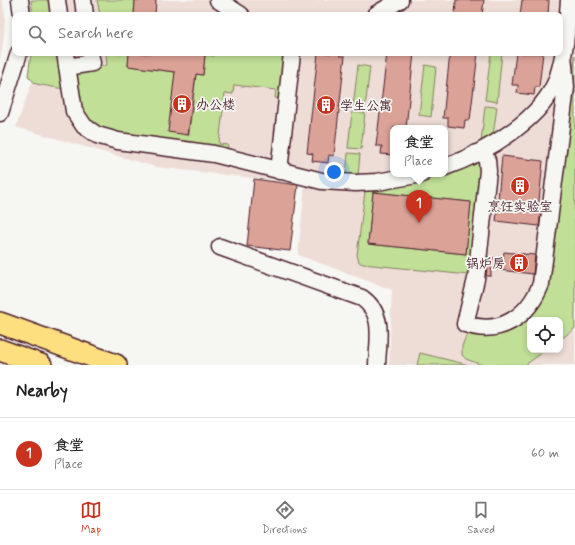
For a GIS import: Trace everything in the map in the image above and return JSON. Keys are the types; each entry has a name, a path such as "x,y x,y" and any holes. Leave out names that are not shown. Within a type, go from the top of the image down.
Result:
{"main road":[{"path":"0,323 116,365"},
{"path":"0,350 41,365"}],"street":[{"path":"20,0 22,12"},
{"path":"57,0 59,12"},
{"path":"83,0 85,12"},
{"path":"218,0 236,12"},
{"path":"380,12 400,0"},
{"path":"476,153 484,154 487,160 488,171 476,279 465,324 478,328 489,328 497,327 526,310 533,302 541,284 566,87 563,55 569,0"},
{"path":"0,113 18,56"},
{"path":"91,56 92,63 66,60 74,111 84,126 97,135 118,141 214,154 322,182 377,182 405,177"},
{"path":"279,171 292,56"},
{"path":"448,166 476,153 513,130 540,107 548,98 555,83 563,56"},
{"path":"220,247 362,298 371,304 376,313 379,329 377,365"}],"shaded area":[{"path":"0,0 2,0 5,14 4,35 0,61"},
{"path":"40,0 575,0 575,365 389,365 392,290 298,255 305,184 156,167 16,127 35,74 38,56 563,56 563,12 41,12"}],"green space":[{"path":"31,0 50,0 52,12 33,12"},
{"path":"97,0 135,0 134,12 99,12"},
{"path":"575,55 575,328 563,338 563,317 527,317 527,353 542,353 525,365 482,365 466,359 462,355 462,346 468,331 494,332 549,275"},
{"path":"31,56 58,56 64,89 36,84 28,76"},
{"path":"106,56 129,56 128,66 175,72 169,132 189,134 196,74 203,75 205,56 285,56 280,99 275,98 276,90 234,85 233,94 225,93 219,144 228,145 227,150 107,133 97,127 89,121 80,108 73,70 107,65"},
{"path":"491,56 502,56 497,102 485,100"},
{"path":"358,65 370,67 365,108 353,107"},
{"path":"425,65 436,67 431,117 419,115"},
{"path":"485,106 497,107 493,136 481,142"},
{"path":"352,112 365,113 361,149 348,148"},
{"path":"348,153 360,154 358,177 346,176"},
{"path":"477,159 484,163 472,273 468,275 363,264 359,262 357,255 365,191 368,188 432,177 448,177 448,171","holes":["373,192 471,202 466,254 368,244"]},
{"path":"420,353 469,365 417,365"}],"building":[{"path":"135,0 156,0 155,12 134,12"},
{"path":"456,0 484,0 482,12 455,12"},
{"path":"522,0 549,0 548,12 520,12"},
{"name":"办公楼","path":"129,56 205,56 203,75 196,74 188,135 168,132 175,72 128,66"},
{"name":"学生公寓","path":"318,56 345,56 334,156 329,155 328,163 312,161 313,154 307,153"},
{"name":"学生公寓","path":"387,56 414,56 406,125 390,125 390,155 381,154 382,146 376,146"},
{"path":"450,56 478,56 470,120 465,120 464,128 448,126 448,118 443,118"},
{"path":"516,56 543,56 539,87 535,87 534,95 517,93 518,85 512,85"},
{"name":"烹饪实验室","path":"502,156 543,161 538,211 541,212 539,226 496,221"},
{"path":"254,179 298,185 290,251 247,246"},
{"path":"373,192 471,202 466,254 368,244"},
{"name":"锅炉房","path":"504,252 535,255 533,274 491,269 491,276 486,276 488,257 503,259"}],"place":[{"name":"办公楼","path":"182,104"},
{"name":"学生公寓","path":"326,105"},
{"name":"烹饪实验室","path":"520,186"},
{"name":"食堂","path":"419,223"},
{"name":"锅炉房","path":"519,263"}]}
